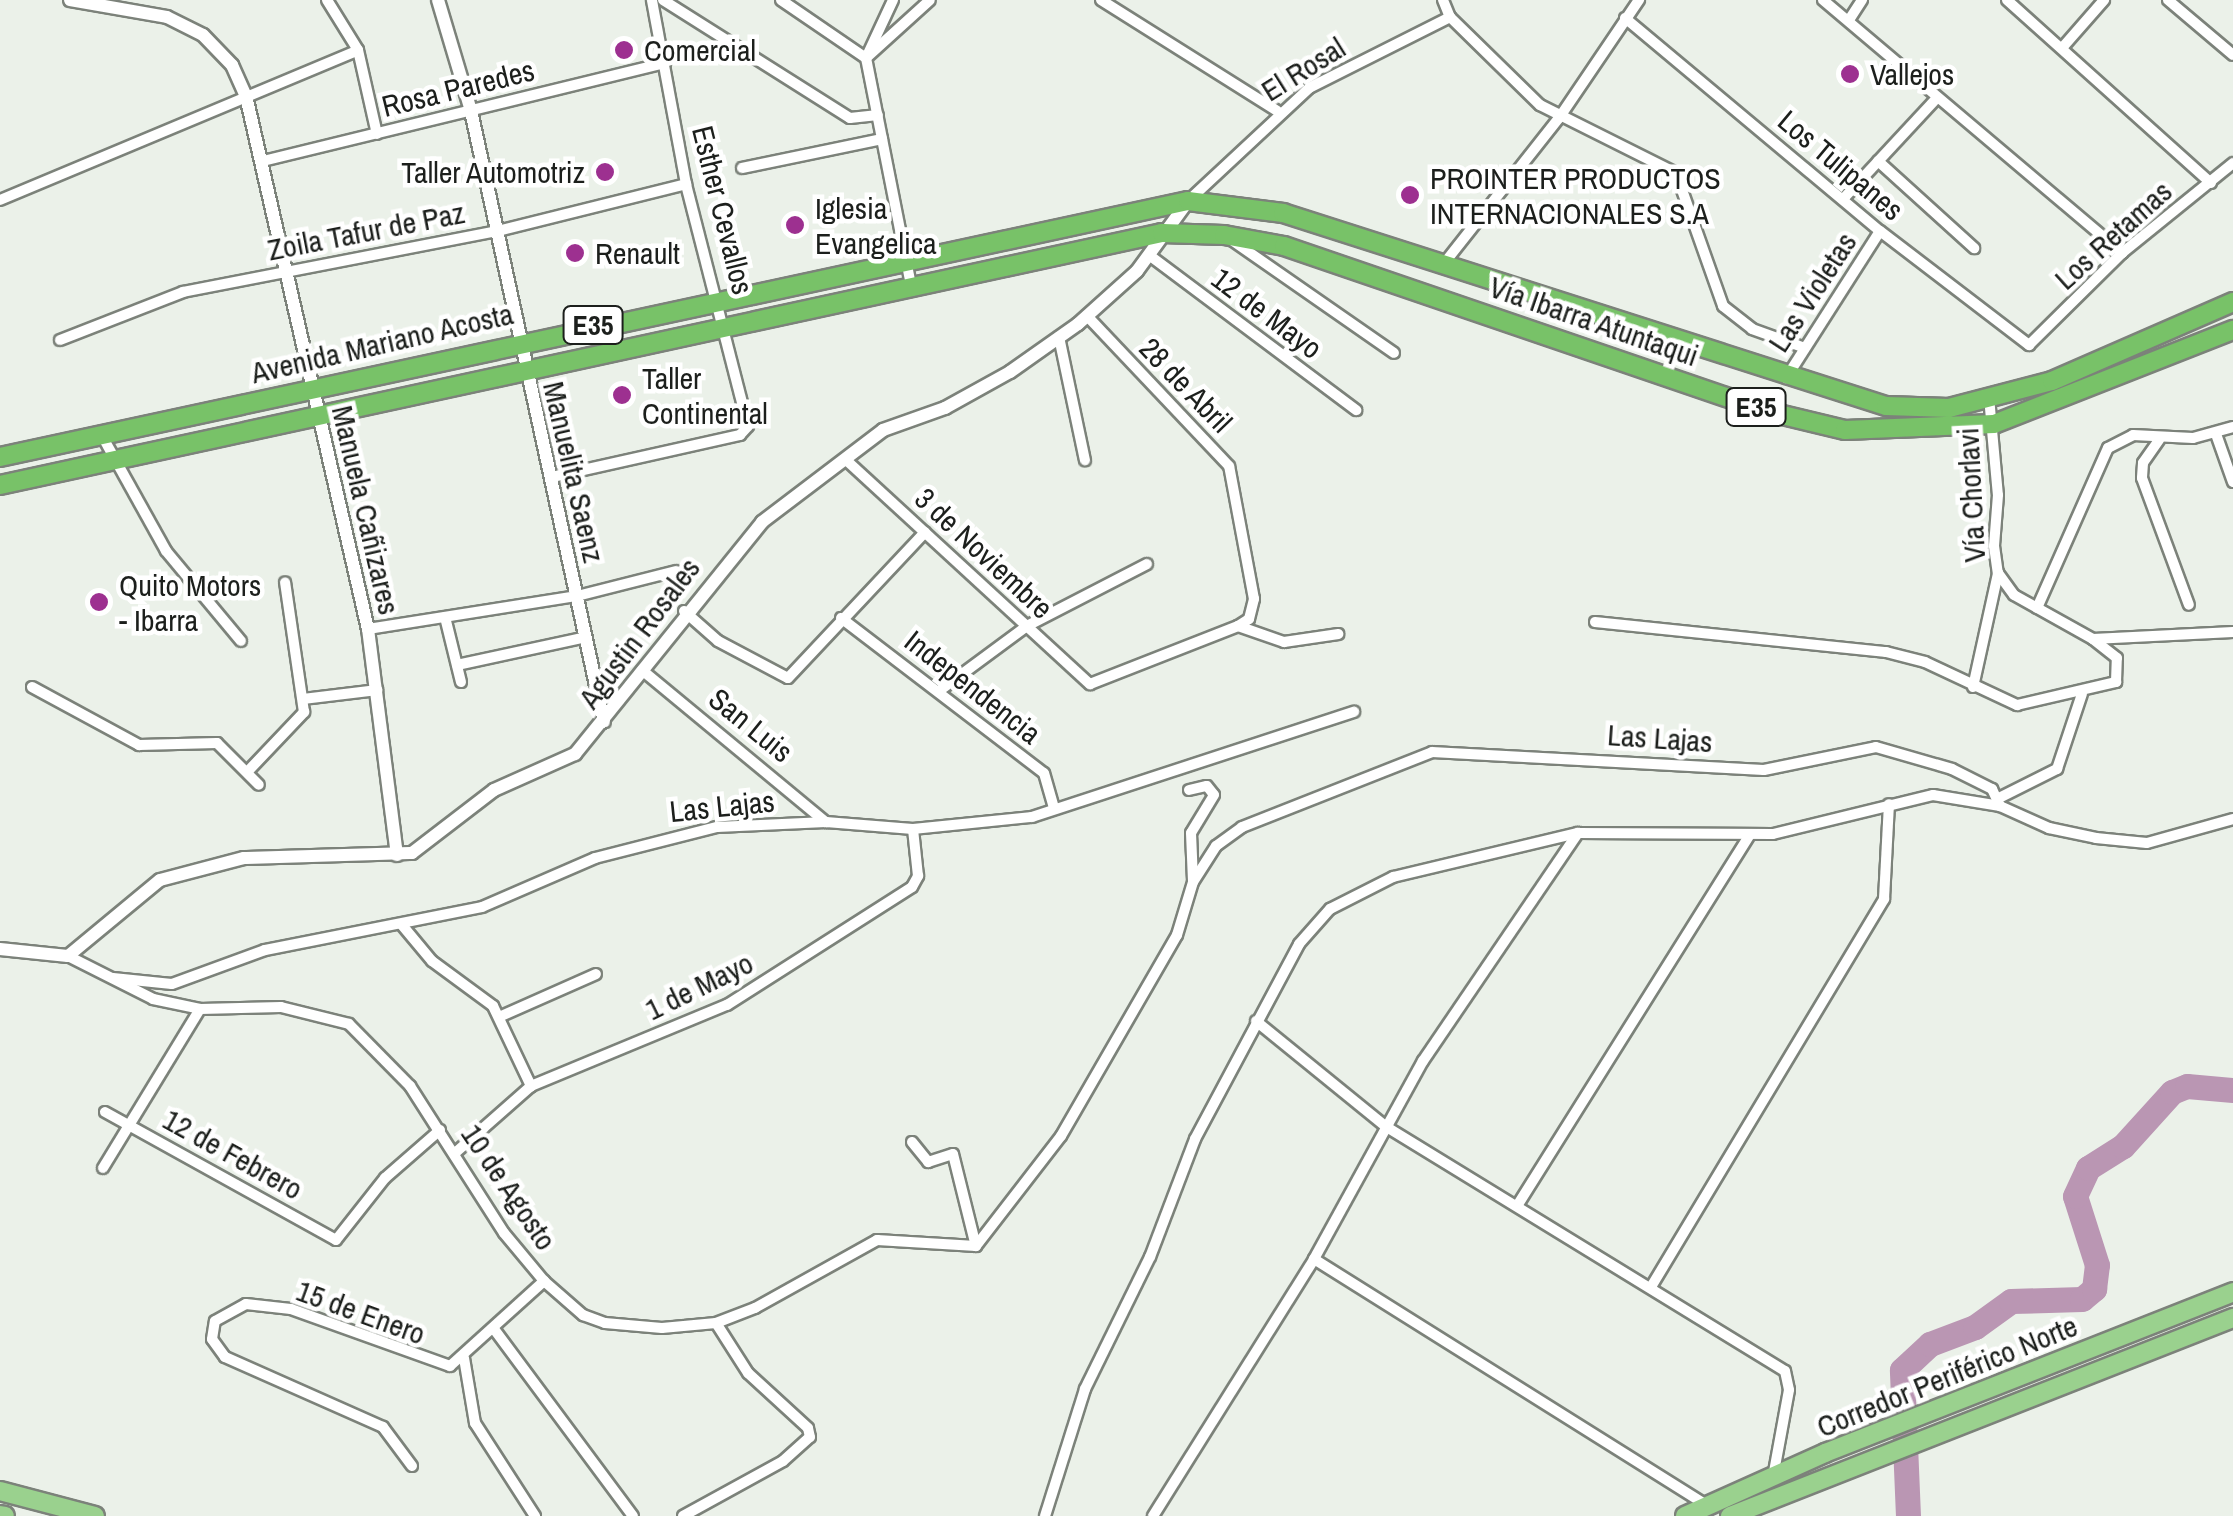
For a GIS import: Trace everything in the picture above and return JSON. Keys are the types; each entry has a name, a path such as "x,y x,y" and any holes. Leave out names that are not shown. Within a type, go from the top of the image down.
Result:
{"highway":[{"name":"Avenida Mariano Acosta","path":"0,457 718,298 1188,201"},
{"name":"E35","path":"1188,201 1283,213 1446,261 1786,379 1886,406 1948,408 2052,382 2233,302"},
{"name":"Avenida Mariano Acosta","path":"0,485 1162,234"},
{"name":"Vía Ibarra Atuntaqui","path":"1162,234 1224,235 1284,246 1781,414 1884,433 1994,424 2233,330"}],"main road":[{"name":"Corredor Periférico Norte","path":"1685,1516 1826,1453 2233,1292"},
{"name":"Corredor Periférico Norte","path":"1730,1516 2233,1318"},
{"path":"0,1492 95,1516"}],"street":[{"name":"Manuela Cañizares","path":"70,0 168,17 218,46 246,96 368,629 397,856"},
{"path":"168,17 170,0"},
{"path":"327,0 358,50 377,134"},
{"name":"Manuelita Saenz","path":"438,0 471,112 604,722"},
{"name":"Esther Cevallos","path":"552,477 745,432 728,328 686,184 652,0"},
{"path":"663,0 850,118 878,115"},
{"path":"781,0 866,58"},
{"path":"894,0 866,58 912,291"},
{"path":"866,58 930,0"},
{"path":"1100,0 1278,111"},
{"path":"1443,0 1450,17 1560,118 1665,164 1690,203 1724,306 1752,329 1805,348"},
{"path":"1446,261 1560,118 1639,0"},
{"path":"1824,0 2122,253"},
{"path":"1848,20 1862,0"},
{"path":"2007,0 2211,183"},
{"path":"2062,48 2104,0"},
{"path":"2168,0 2233,55"},
{"name":"El Rosal","path":"1188,201 1278,111 1309,88 1450,17"},
{"name":"Los Tulipanes","path":"1625,18 1880,231 2028,344"},
{"path":"0,200 358,50"},
{"name":"Rosa Paredes","path":"263,161 665,63"},
{"path":"1844,198 1936,98"},
{"path":"742,168 882,139"},
{"path":"1878,161 1974,248"},
{"name":"Los Retamas","path":"2028,344 2122,253 2233,163"},
{"name":"Zoila Tafur de Paz","path":"60,340 184,292 498,231 686,184"},
{"name":"Agustin Rosales","path":"68,956 160,880 244,858 397,856 429,846 518,775 575,754 604,722 684,611 762,522 883,430 945,408 1010,372 1087,316 1149,256 1188,201"},
{"name":"Las Violetas","path":"1786,379 1880,231"},
{"path":"1224,235 1394,353"},
{"name":"12 de Mayo","path":"1149,256 1356,410"},
{"name":"28 de Abril","path":"1087,316 1229,466 1254,599 1249,619 1238,626"},
{"path":"1059,337 1085,460"},
{"name":"Vía Chorlavi","path":"1989,397 1994,424 1998,573 2014,595 2093,639"},
{"path":"2037,608 2108,448 2133,435 2158,440 2216,434 2233,427"},
{"path":"101,434 166,551 241,641"},
{"path":"2216,434 2233,482"},
{"path":"2158,440 2143,463 2142,478 2188,605"},
{"name":"3 de Noviembre","path":"845,459 1090,684 1238,626"},
{"path":"684,611 718,640 783,678 793,676 841,618 925,532"},
{"path":"939,691 1027,626 1147,564"},
{"path":"368,629 577,596 676,571"},
{"path":"1974,687 1998,573"},
{"path":"250,770 301,721 304,699 286,582"},
{"path":"445,617 461,682"},
{"name":"Independencia","path":"841,618 1044,773 1054,809"},
{"path":"1596,622 1886,652 1926,662 2017,705 2082,694 2116,682 2122,670 2093,639"},
{"path":"1238,626 1284,642 1338,634"},
{"path":"2093,639 2233,632"},
{"path":"457,665 586,637"},
{"name":"San Luis","path":"642,670 826,822"},
{"path":"32,687 139,745 207,739 250,770 259,785"},
{"path":"304,699 377,690"},
{"path":"1045,1516 1086,1389 1150,1257 1196,1140 1299,944 1330,909 1393,878 1578,834 1750,835 1806,829 1933,795 2000,802 2056,768 2082,694"},
{"name":"Las Lajas","path":"102,976 172,984 266,950 402,925 496,902 659,837 717,827 826,822 913,829 1032,817 1354,712"},
{"name":"Las Lajas","path":"976,1246 1061,1136 1176,935 1194,882 1216,846 1242,827 1432,752 1764,770 1876,746 1952,769 2000,802 2049,828 2147,843 2233,818"},
{"path":"1189,790 1207,786 1214,795 1190,832 1194,882"},
{"path":"1650,1287 1878,912 1884,899 1889,804"},
{"name":"1 de Mayo","path":"455,1153 531,1086 728,1006 912,886 918,876 913,829"},
{"path":"1153,1516 1314,1259 1385,1126 1578,834"},
{"path":"1517,1206 1750,835"},
{"path":"402,925 432,961 480,994 500,1017 531,1086"},
{"name":"10 de Agosto","path":"0,949 68,956 153,999 200,1009 282,1007 349,1024 410,1086 504,1233 544,1281 584,1314 605,1323 716,1324 877,1240 976,1246"},
{"path":"500,1017 596,974"},
{"path":"103,1168 200,1009"},
{"path":"1256,1021 1385,1126 1785,1371 1789,1390 1773,1478"},
{"name":"12 de Febrero","path":"105,1112 336,1240 385,1178 440,1130"},
{"path":"912,1142 928,1162 953,1154 976,1246"},
{"path":"1314,1259 1709,1506"},
{"path":"535,1516 475,1423 464,1358 544,1281"},
{"name":"15 de Enero","path":"412,1466 383,1428 226,1357 212,1339 215,1320 246,1304 292,1309 436,1366 464,1358"},
{"path":"683,1516 784,1460 810,1434 748,1373 716,1324"},
{"path":"494,1329 632,1516"}],"waterway":[{"path":"1908,1516 1902,1370 1930,1344 1975,1327 2011,1301 2082,1299 2094,1289 2097,1265 2075,1196 2088,1168 2123,1146 2172,1092 2187,1086 2233,1090"}],"place":[{"name":"Comercial","path":"624,50"},
{"name":"Vallejos","path":"1850,74"},
{"name":"Taller Automotriz","path":"605,172"},
{"name":"PROINTER PRODUCTOS INTERNACIONALES S.A","path":"1410,195"},
{"name":"Iglesia Evangelica","path":"795,225"},
{"name":"Renault","path":"575,253"},
{"name":"Taller Continental","path":"622,395"},
{"name":"Quito Motors - Ibarra","path":"99,602"}]}
